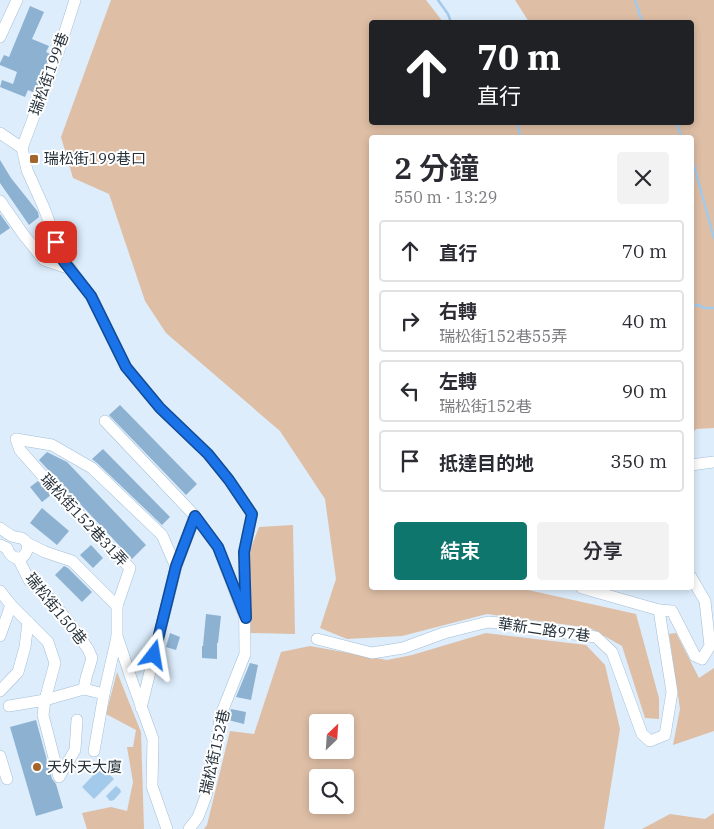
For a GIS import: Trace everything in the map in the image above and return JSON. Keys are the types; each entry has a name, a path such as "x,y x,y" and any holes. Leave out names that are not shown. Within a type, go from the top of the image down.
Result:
{"street":[{"path":"0,37 18,0"},
{"name":"瑞松街199巷","path":"22,148 75,0"},
{"path":"0,133 22,148"},
{"name":"瑞松街152巷","path":"22,148 27,170 44,208 62,259 91,296 126,367 160,408 208,454 229,480 252,514 244,552 245,654 220,717 218,740 206,796 198,817 189,829"},
{"path":"0,201 44,260 71,269"},
{"path":"105,421 195,516 218,547 246,618"},
{"name":"瑞松街152巷31弄","path":"117,606 130,568 25,456 20,450 16,439 52,445 92,468 162,536 176,566"},
{"path":"694,465 714,462"},
{"path":"141,708 176,566 195,516"},
{"path":"0,528 14,537 23,538 27,543 45,552 72,561 117,606 117,636 94,751"},
{"path":"14,537 3,546 12,556 18,558 24,556 28,550 27,543"},
{"name":"瑞松街150巷","path":"18,558 30,580 49,598 88,649 92,658 84,689"},
{"path":"589,590 659,610 672,611 695,656 702,659 710,646 705,601 694,583"},
{"path":"0,591 11,605 48,642 56,663 45,700 43,715 59,777 75,750 78,720"},
{"path":"0,636 11,605"},
{"name":"華新二路97巷","path":"317,638 372,653 403,648 444,633 488,622 529,626 596,637 612,652 642,734 650,741 665,735 672,692 659,610"},
{"path":"0,692 18,672 25,647 28,622"},
{"path":"117,636 153,738 152,786 167,829"},
{"path":"8,706 45,700 84,689 104,694"},
{"path":"0,756 7,779"}],"shaded area":[{"path":"111,0 426,0 441,20 369,20 369,125 694,125 694,20 528,20 515,0 714,0 714,428 696,429 694,431 694,135 369,135 369,590 528,590 636,614 659,698 659,719 645,718 622,646 590,628 487,614 402,636 347,639 320,628 336,579 325,499 280,431 166,333 145,301 109,194 73,178 61,137"},
{"path":"293,525 295,634 250,633 249,553 259,527"},
{"path":"486,633 586,645 605,665 620,729 604,829 204,829 207,825 230,731 254,734 281,652 310,646 387,660 412,655"},
{"path":"676,633 699,678 714,668 714,731 673,745 680,709 669,634"},
{"path":"117,672 141,732 144,829 87,829 82,813 111,807 127,811 133,782 127,747 133,747 136,730 106,714"},
{"path":"714,813 714,829 642,829 670,814 705,819"}],"water":[{"path":"102,766 114,779 94,799 82,787"},
{"path":"116,786 121,792 114,800 110,801 106,796"}],"building":[{"path":"30,6 44,12 32,39 49,46 46,52 50,54 35,93 28,90 25,97 0,87 2,80 13,84 17,72 0,65 0,63 4,55 9,57"},
{"path":"0,160 11,178 38,212 39,217 29,225 0,183"},
{"path":"0,214 10,228 0,235"},
{"path":"120,405 197,484 186,495 109,415"},
{"path":"103,449 170,517 162,525 92,459"},
{"path":"47,452 67,462 146,545 132,559 39,460"},
{"path":"38,481 51,495 42,502 30,487"},
{"path":"42,508 69,531 57,545 30,523"},
{"path":"91,545 103,558 93,568 80,555"},
{"path":"64,566 92,592 82,602 55,575"},
{"path":"206,614 221,616 217,659 202,658"},
{"path":"170,633 180,637 176,650 166,647"},
{"path":"250,663 258,665 251,700 236,697"},
{"path":"231,709 246,712 244,724 228,720"},
{"name":"天外天大廈","path":"36,720 52,779 56,784 63,808 36,816 10,727"}],"waterway":[{"path":"438,0 450,20"},
{"path":"635,0 641,20"},
{"path":"518,125 520,135"},
{"path":"677,125 681,135"},
{"path":"694,166 714,238"},
{"path":"694,306 714,308"}],"place":[{"name":"瑞松街199巷口","path":"34,159"},
{"name":"天外天大廈","path":"37,767"}],"route":[{"path":"56,242 62,259 91,296 126,367 160,408 208,454 229,480 252,514 244,552 246,618 218,547 195,516 176,566 154,655"}]}
